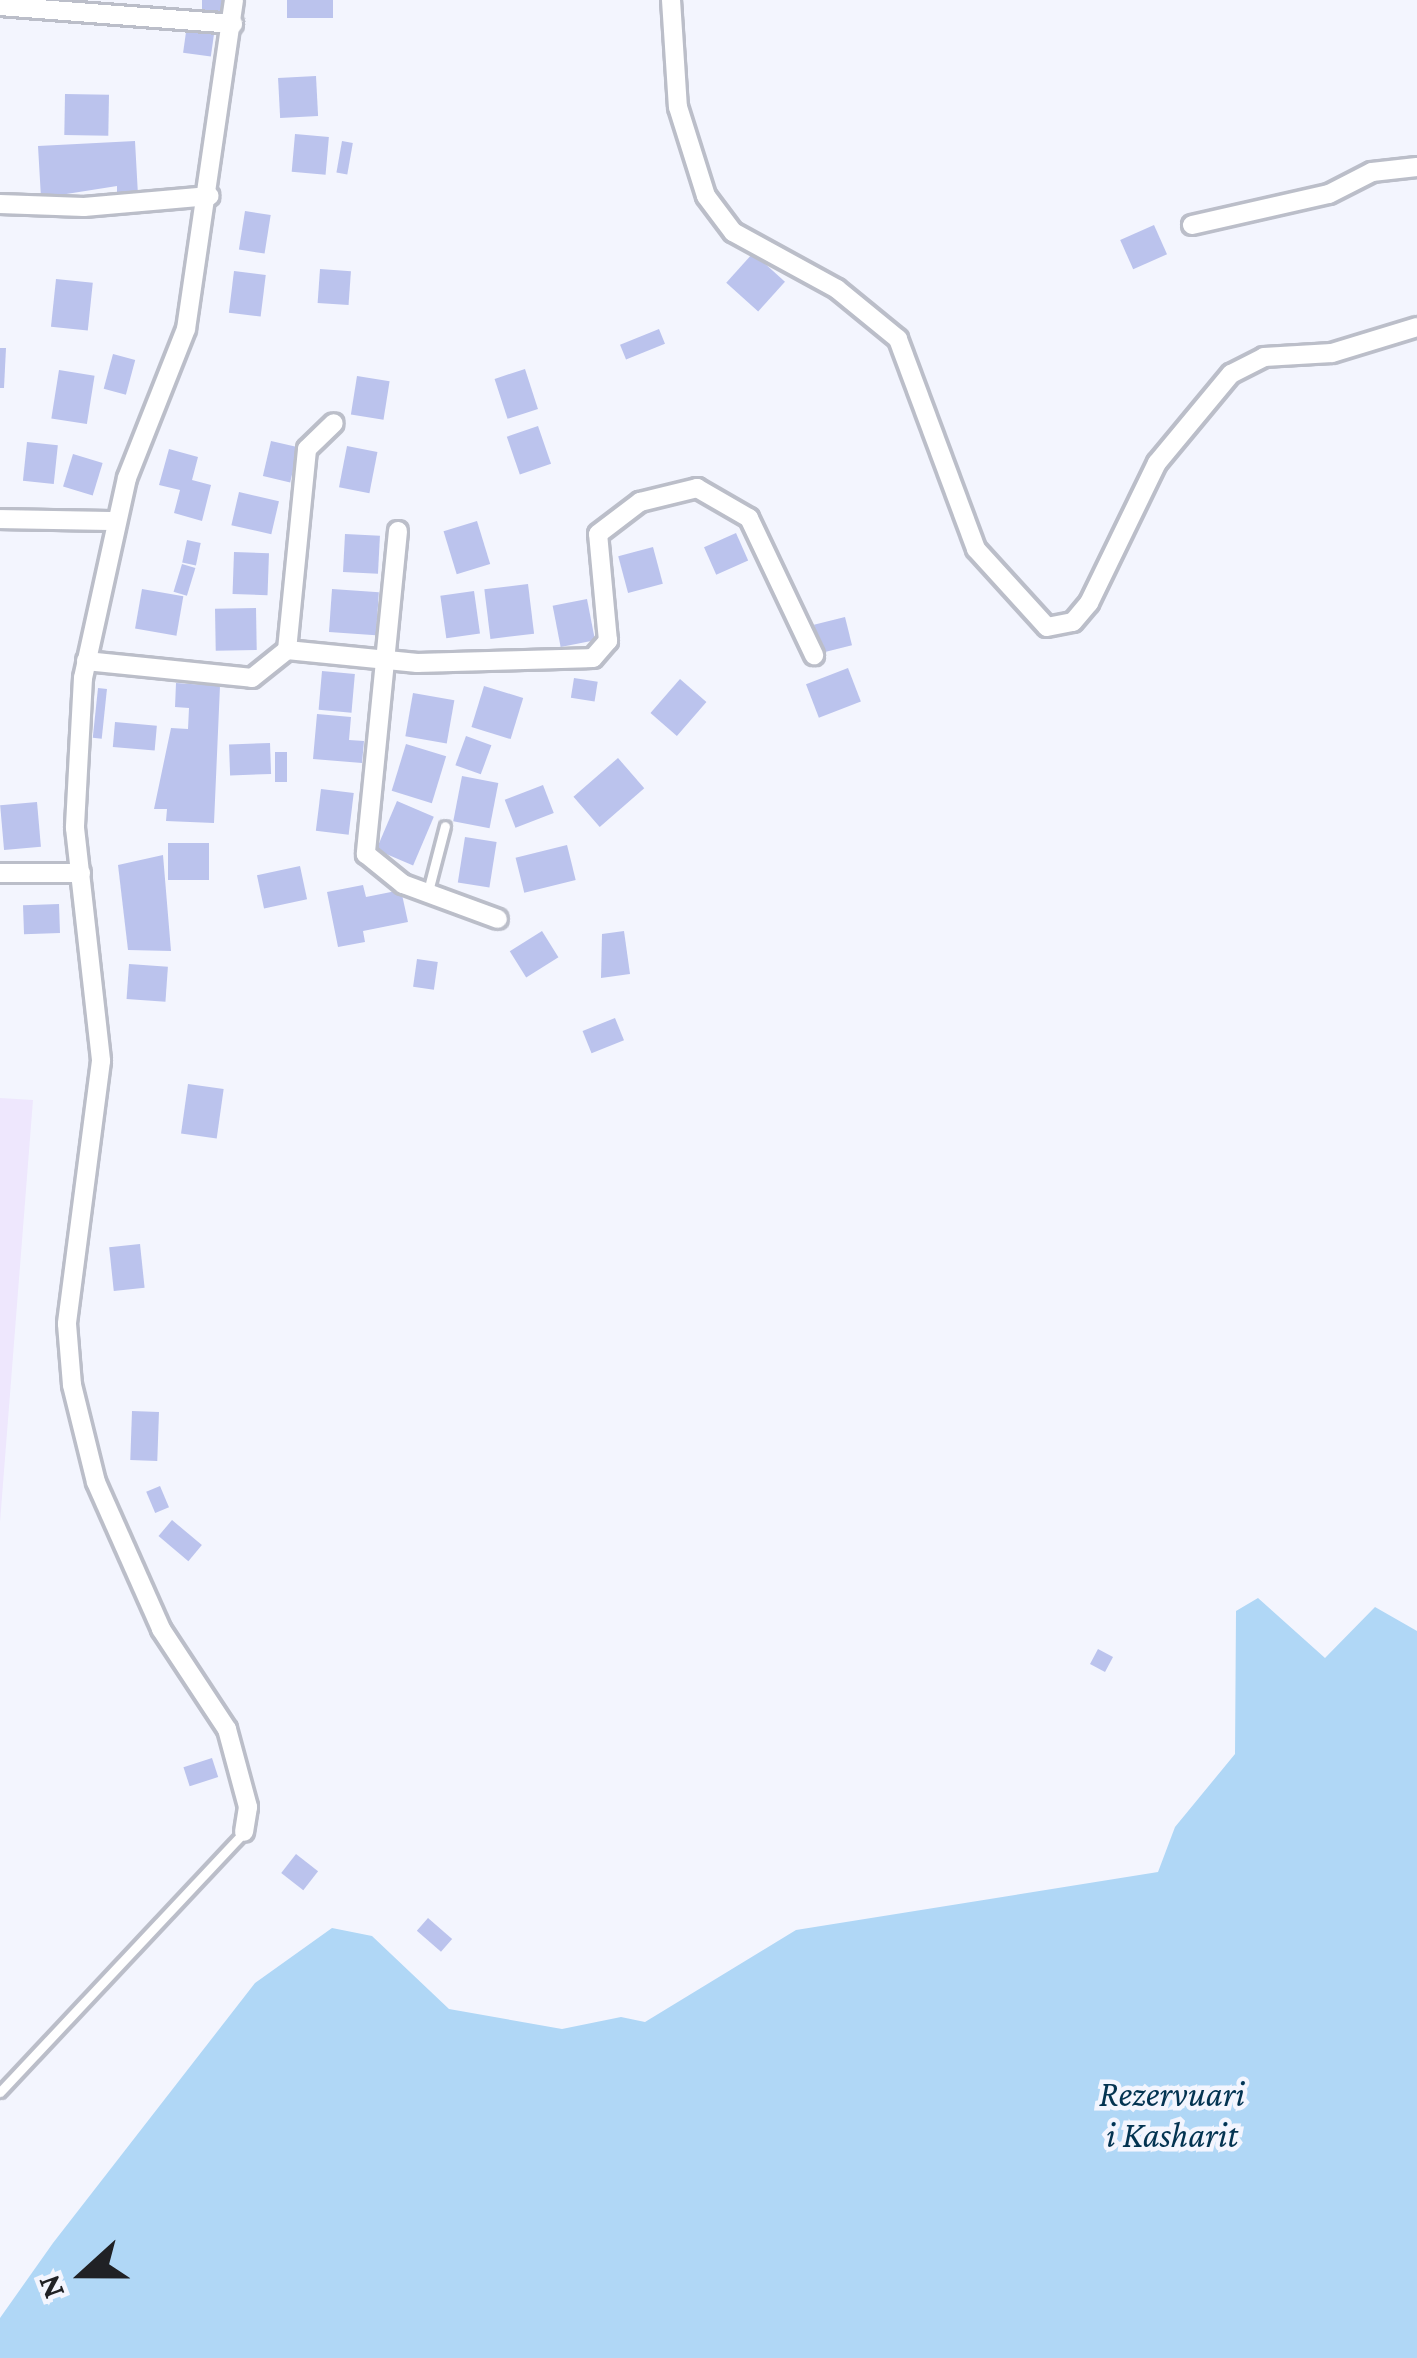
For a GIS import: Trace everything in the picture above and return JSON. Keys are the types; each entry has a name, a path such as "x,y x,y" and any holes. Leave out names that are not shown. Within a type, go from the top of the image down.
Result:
{"street":[{"path":"234,0 210,196 186,329 115,521 86,661 73,769 101,1061 72,1260 71,1384 114,1530 161,1629 234,1745 248,1807 244,1832"},
{"path":"671,0 678,107 706,196 733,232 837,289 898,339 958,513 990,571 1040,623 1073,622 1089,603 1157,464 1231,374 1264,357 1332,353 1417,327"},
{"path":"0,6 233,24"},
{"path":"1192,225 1329,194 1372,172 1417,167"},
{"path":"0,204 84,207 210,196"},
{"path":"287,650 307,448 334,423"},
{"path":"86,661 252,678 287,650 389,660 552,663 605,653 598,534 640,502 697,488 749,518 814,655"},
{"path":"0,519 115,521"},
{"path":"398,531 389,660 363,838 376,868 427,895 499,919"},
{"path":"0,873 81,873"}],"lane":[{"path":"427,895 445,826"},
{"path":"2,2084 244,1832"}],"shaded area":[{"path":"0,1098 33,1100 0,1522"}],"water":[{"name":"Rezervuari i Kasharit","path":"1258,1598 1325,1658 1375,1607 1417,1631 1417,2358 0,2358 0,2318 53,2243 255,1983 332,1928 372,1936 449,2009 562,2029 621,2017 645,2022 796,1930 1158,1872 1175,1827 1235,1754 1236,1611"}],"building":[{"path":"202,0 223,0 223,12 202,12"},
{"path":"287,0 333,0 333,18 287,18"},
{"path":"187,25 215,29 211,57 183,53"},
{"path":"316,76 318,116 280,118 278,78"},
{"path":"65,94 109,95 108,136 64,135"},
{"path":"295,134 329,137 326,175 292,172"},
{"path":"135,141 138,195 117,196 117,186 41,198 38,146"},
{"path":"342,141 353,143 347,174 336,173"},
{"path":"245,211 271,215 265,254 239,250"},
{"path":"1154,225 1167,254 1133,269 1120,240"},
{"path":"753,253 785,282 758,311 726,283"},
{"path":"320,269 351,271 349,305 318,303"},
{"path":"234,271 266,275 261,317 229,313"},
{"path":"56,279 93,283 88,331 51,327"},
{"path":"659,329 665,344 626,360 620,345"},
{"path":"0,348 6,348 4,388 0,388"},
{"path":"113,354 135,360 126,395 104,389"},
{"path":"525,369 538,409 508,419 495,379"},
{"path":"59,370 95,376 87,424 51,418"},
{"path":"357,376 390,381 383,420 351,415"},
{"path":"538,426 551,464 520,475 507,437"},
{"path":"271,441 298,447 290,482 263,476"},
{"path":"27,442 58,445 54,484 23,481"},
{"path":"347,446 377,452 369,493 339,487"},
{"path":"169,449 198,457 192,480 211,485 202,521 174,513 180,490 159,485"},
{"path":"73,454 103,463 93,496 63,487"},
{"path":"239,492 279,501 271,534 231,525"},
{"path":"477,521 490,564 457,574 444,531"},
{"path":"736,533 748,560 716,575 704,547"},
{"path":"345,534 380,536 378,574 343,572"},
{"path":"187,540 201,543 196,565 182,562"},
{"path":"653,547 663,584 628,593 618,556"},
{"path":"234,552 269,553 268,595 233,594"},
{"path":"182,564 195,568 187,596 174,592"},
{"path":"528,584 534,634 490,639 484,589"},
{"path":"142,589 183,596 176,636 135,628"},
{"path":"332,589 379,592 376,635 329,632"},
{"path":"474,591 480,634 446,638 440,596"},
{"path":"587,599 595,640 561,647 553,606"},
{"path":"256,608 257,650 216,651 215,609"},
{"path":"845,617 852,645 821,653 814,625"},
{"path":"848,668 861,702 819,718 806,684"},
{"path":"322,671 355,674 351,713 319,710"},
{"path":"574,678 598,682 595,702 571,698"},
{"path":"680,679 706,702 677,736 650,713"},
{"path":"176,683 220,686 214,823 166,821 167,809 154,809 171,728 188,729 189,708 175,707"},
{"path":"484,686 523,698 511,739 471,727"},
{"path":"98,688 107,689 102,739 93,738"},
{"path":"413,693 454,700 447,744 405,736"},
{"path":"317,714 351,717 349,740 364,741 362,763 313,759"},
{"path":"115,722 157,726 155,751 113,747"},
{"path":"466,736 491,745 481,774 455,765"},
{"path":"270,743 271,774 230,775 229,744"},
{"path":"406,744 446,756 432,803 392,791"},
{"path":"275,752 287,752 287,782 275,782"},
{"path":"618,758 644,788 600,827 573,797"},
{"path":"462,776 498,783 490,828 453,821"},
{"path":"543,785 554,813 515,828 505,800"},
{"path":"321,789 354,793 349,835 316,831"},
{"path":"397,801 434,817 413,865 376,850"},
{"path":"37,802 41,847 4,850 0,805"},
{"path":"465,837 497,842 489,887 458,882"},
{"path":"168,843 209,843 209,880 168,880"},
{"path":"567,845 576,880 524,893 516,858"},
{"path":"163,855 171,951 128,950 118,865"},
{"path":"300,866 307,899 264,908 257,875"},
{"path":"363,885 366,897 401,890 408,922 363,931 365,942 338,947 327,892"},
{"path":"59,904 60,933 24,934 23,905"},
{"path":"542,931 558,957 526,977 510,951"},
{"path":"624,931 630,974 601,978 602,934"},
{"path":"417,959 438,962 434,990 413,987"},
{"path":"129,964 168,967 165,1002 127,999"},
{"path":"615,1018 624,1040 592,1053 583,1031"},
{"path":"188,1084 224,1089 217,1139 181,1134"},
{"path":"140,1244 145,1288 114,1291 109,1247"},
{"path":"132,1411 159,1412 157,1461 130,1460"},
{"path":"160,1486 169,1507 155,1513 146,1492"},
{"path":"172,1520 202,1545 188,1561 159,1536"},
{"path":"1098,1649 1113,1657 1105,1672 1090,1664"},
{"path":"212,1758 218,1777 190,1786 183,1767"},
{"path":"296,1854 318,1871 303,1890 281,1873"},
{"path":"428,1918 452,1939 441,1952 417,1931"}]}
